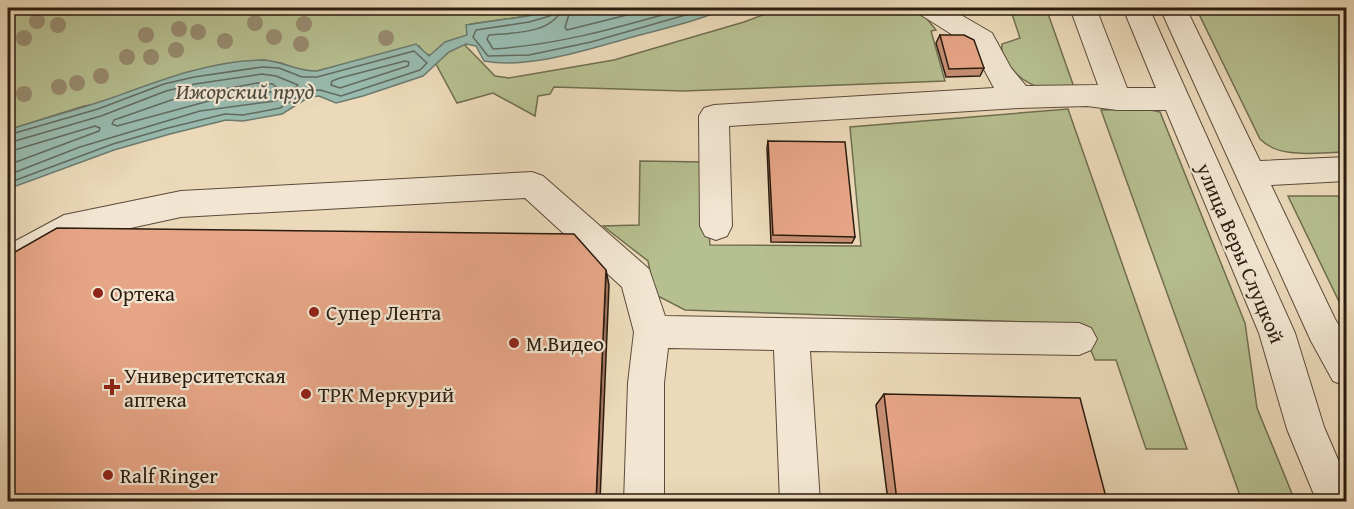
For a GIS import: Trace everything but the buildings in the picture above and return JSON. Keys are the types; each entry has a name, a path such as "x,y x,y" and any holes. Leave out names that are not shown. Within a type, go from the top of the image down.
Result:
{"street":[{"path":"930,8 982,40 1000,75 1019,98"},
{"path":"1083,8 1117,99"},
{"name":"улица Веры Слуцкой","path":"1136,8 1277,333 1306,429 1337,501"},
{"name":"улица Веры Слуцкой","path":"1173,8 1323,330 1347,369"},
{"path":"716,226 714,116 1087,95 1117,99 1176,99"},
{"path":"1250,174 1344,169"},
{"path":"8,261 64,229 181,204 532,185 637,279 652,332 646,383 644,501"},
{"path":"652,332 1079,339"},
{"path":"791,334 800,501"}],"green space":[{"path":"8,8 558,8 528,16 471,24 467,35 459,39 495,76 509,78 614,60 744,22 781,8 918,8 936,30 931,31 945,81 683,91 554,87 550,94 538,96 535,116 493,93 457,103 431,55 425,54 419,46 317,71 303,71 281,63 263,60 195,71 142,97 84,106 8,130"},
{"path":"1010,8 1046,8 1075,90 1041,88 1027,82 1008,65 1002,51 1002,44 1020,38"},
{"path":"1196,8 1346,8 1346,152 1289,152 1268,146 1260,139"},
{"path":"1068,109 1187,449 1146,449 1116,360 1095,360 1080,324 685,310 654,294 648,261 603,226 639,225 640,161 704,162 710,245 861,246 850,127"},
{"path":"1146,109 1160,112 1245,323 1257,408 1295,501 1242,501 1101,110"},
{"path":"1288,196 1338,196 1346,211 1346,316"}],"water":[{"name":"Ижорский пруд","path":"558,8 726,8 678,25 576,53 538,60 501,63 484,61 476,46 466,44 449,52 423,76 363,96 336,103 319,96 309,97 282,114 243,121 226,120 170,134 114,150 8,189 8,130 103,101 170,77 226,63 263,60 303,70 317,71 416,44 429,56 445,42 467,35 466,25 528,16"}],"place":[{"name":"Ортека","path":"98,293"},
{"name":"Супер Лента","path":"314,312"},
{"name":"М.Видео","path":"514,343"},
{"name":"Университетская аптека","path":"112,387"},
{"name":"ТРК Меркурий","path":"306,394"},
{"name":"Ralf Ringer","path":"108,475"}]}
